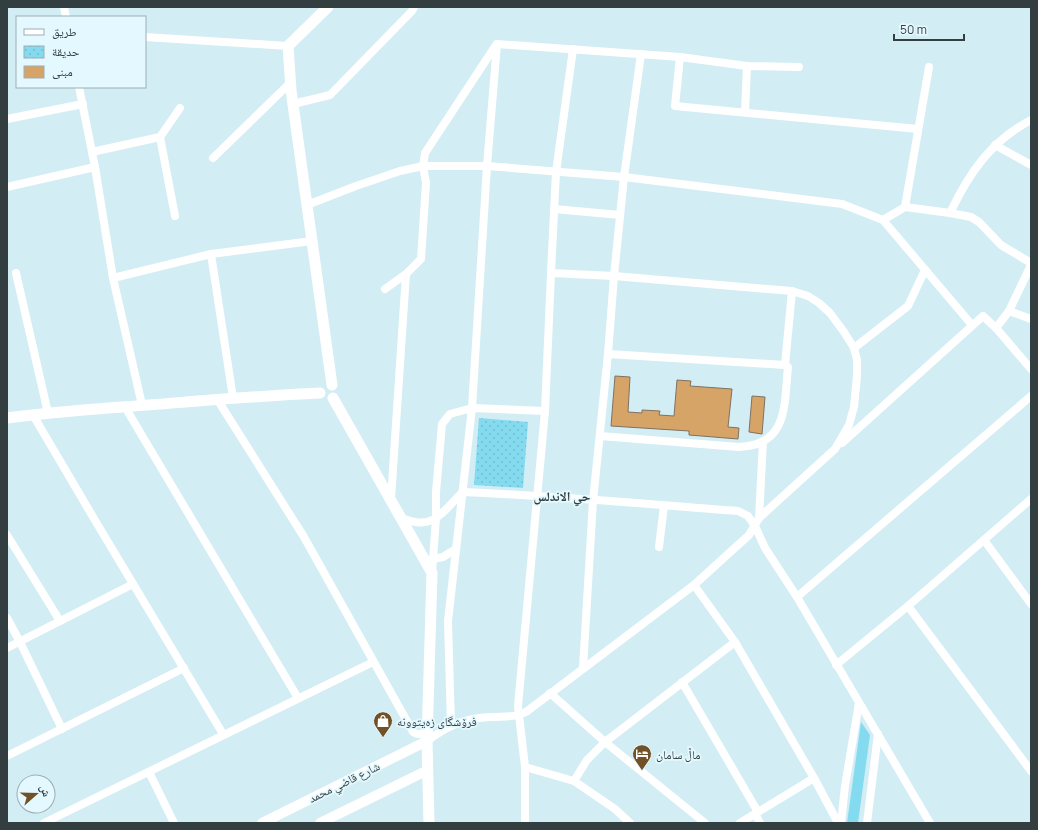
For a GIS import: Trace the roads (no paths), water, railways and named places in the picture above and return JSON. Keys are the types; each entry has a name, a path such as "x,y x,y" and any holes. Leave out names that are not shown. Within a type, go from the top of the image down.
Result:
{"main road":[{"path":"328,7 288,46 293,104 332,385"},
{"path":"325,384 332,385 336,388 336,393 333,398 325,400 322,398 320,389 325,384"},
{"path":"7,418 48,413 217,399 320,393"},
{"path":"333,398 432,573 427,738 429,823"}],"street":[{"path":"293,104 330,95 412,11 414,7"},
{"path":"146,37 288,46"},
{"path":"497,44 680,57 747,66 800,67"},
{"path":"386,289 406,274 420,259 426,184 423,166 425,153 497,44"},
{"path":"450,725 448,621 472,408 487,166 497,44"},
{"path":"526,823 525,767 518,706 545,411 550,273 556,172 573,49"},
{"path":"583,668 594,501 614,276 624,177 641,54"},
{"path":"680,57 675,106 918,129"},
{"path":"745,112 747,66"},
{"path":"905,207 929,67"},
{"path":"213,158 291,82"},
{"path":"79,88 95,167 113,278 142,405"},
{"path":"7,119 83,104"},
{"path":"92,152 160,137 180,108"},
{"path":"950,213 975,167 1001,139 1018,126 1031,120"},
{"path":"160,137 175,216"},
{"path":"995,145 1031,165"},
{"path":"307,205 400,171 423,166 487,166 624,177 842,204 883,220 972,325"},
{"path":"7,187 95,167"},
{"path":"883,220 905,207 965,216 975,219 1001,245 1031,264 1009,311 996,328"},
{"path":"554,209 620,215"},
{"path":"113,278 211,254 312,241"},
{"path":"211,254 233,398"},
{"path":"854,348 908,306 925,270"},
{"path":"16,273 48,413"},
{"path":"550,273 614,276 792,291 808,296 830,313 854,348 857,360 854,407 849,425 835,449"},
{"path":"391,500 406,274"},
{"path":"600,436 739,447 752,446 763,441 778,428 782,420 788,367 785,365 792,291"},
{"path":"1009,311 1031,319"},
{"path":"217,399 304,537 413,732 427,738 450,725 469,719 519,716 526,712 694,585 750,535 759,518 983,316 996,328 1031,369"},
{"path":"608,354 785,365"},
{"path":"797,597 1031,396"},
{"path":"125,407 298,698"},
{"path":"432,573 436,518 436,492 442,424 450,414 472,408 545,411"},
{"path":"33,415 223,734"},
{"path":"759,518 763,441"},
{"path":"401,518 420,523 430,522 462,492 537,495 594,501 738,511 748,516 755,526 765,548 797,597 930,823"},
{"path":"836,665 908,606 1031,499"},
{"path":"659,547 664,506"},
{"path":"7,535 60,621"},
{"path":"984,540 1031,604"},
{"path":"433,559 443,558 456,549"},
{"path":"7,648 133,584"},
{"path":"694,585 735,642 839,823"},
{"path":"908,606 1031,771"},
{"path":"7,618 62,729"},
{"path":"574,781 587,760 605,742 735,642"},
{"path":"44,823 223,734 373,662"},
{"path":"7,756 184,668"},
{"path":"682,682 757,813 760,823"},
{"path":"550,693 605,742 705,823"},
{"path":"839,823 859,702"},
{"path":"867,823 878,734"},
{"name":"شارع قاضي محمد","path":"262,823 427,738"},
{"path":"525,767 574,781 615,809 630,823"},
{"path":"320,823 428,770"},
{"path":"149,772 174,823"},
{"path":"740,823 814,778"}],"place":[{"name":"فرۆشگای زەیتوونە","path":"383,738"},
{"name":"ماڵ سامان","path":"642,771"}],"district":[{"name":"حي الاندلس","path":"562,496"}]}
